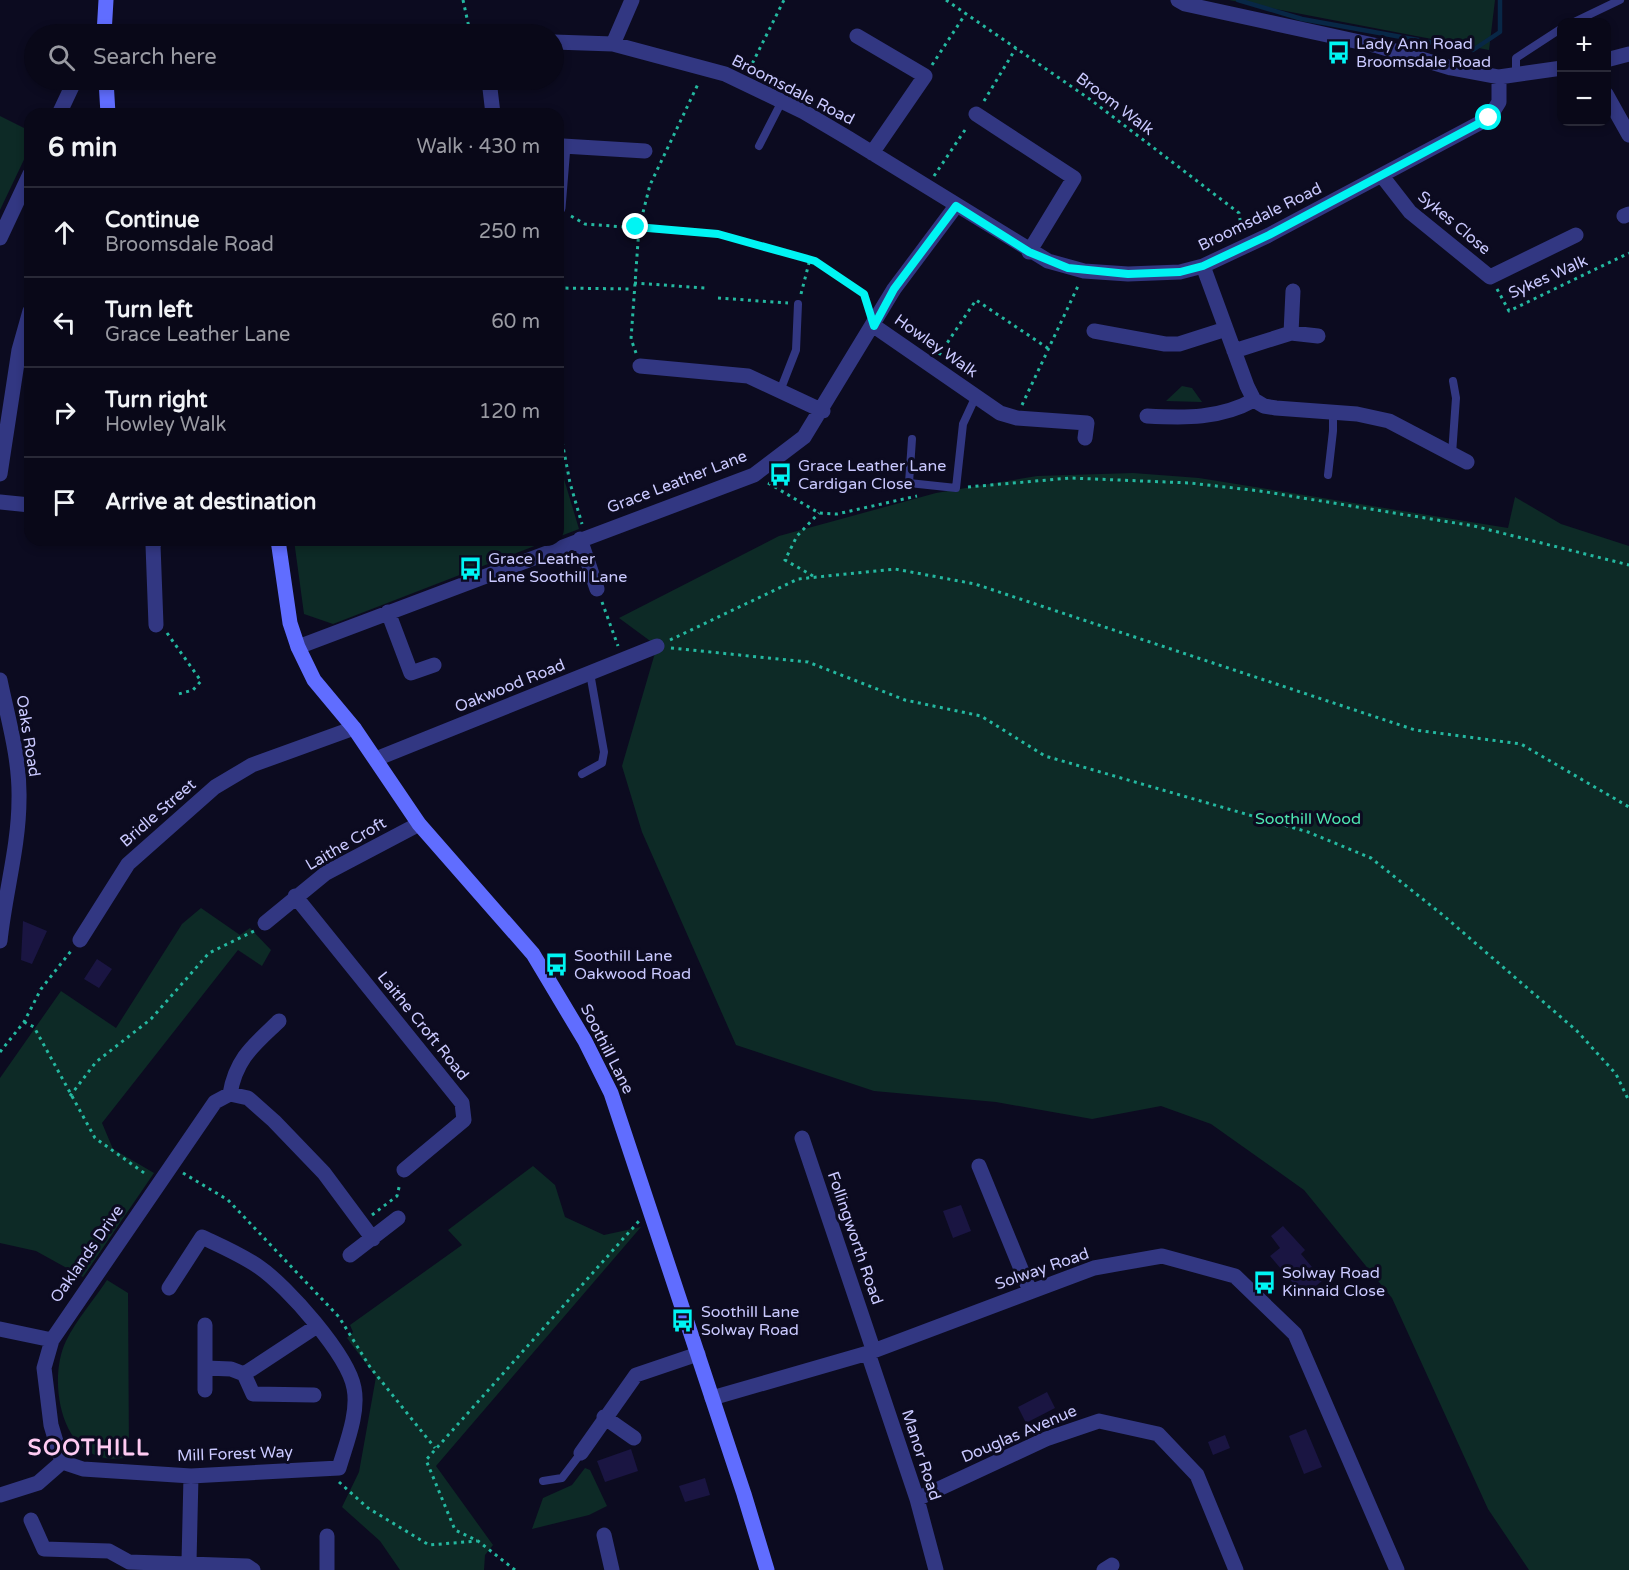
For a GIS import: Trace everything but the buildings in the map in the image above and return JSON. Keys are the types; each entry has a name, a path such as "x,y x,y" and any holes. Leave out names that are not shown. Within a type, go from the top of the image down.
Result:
{"main road":[{"path":"105,24 106,0"},
{"path":"107,90 108,108"},
{"name":"Soothill Lane","path":"279,546 291,623 298,647 314,680 354,728 419,824 533,954 585,1041 611,1093 767,1570"}],"street":[{"path":"613,44 632,0"},
{"path":"1178,0 1185,4 1378,45 1451,69 1499,77 1557,69"},
{"path":"857,36 925,76 872,153"},
{"name":"Broomsdale Road","path":"564,42 613,44 705,69 743,82 782,101 872,153 1029,252 1048,261 1084,271 1154,274 1203,266 1244,247 1489,118 1499,102 1499,77"},
{"path":"1611,59 1629,54"},
{"path":"62,108 70,90"},
{"path":"490,90 492,108"},
{"path":"1611,103 1629,135"},
{"path":"976,114 1074,178 1029,252"},
{"path":"564,146 645,152"},
{"name":"Sykes Close","path":"1382,176 1410,212 1490,277 1576,235"},
{"path":"0,238 24,187"},
{"name":"Grace Leather Lane","path":"564,544 753,474 804,437 823,411 894,289 956,206"},
{"path":"1203,266 1254,400 1264,406 1276,408 1333,412 1389,421 1467,462"},
{"path":"1291,333 1293,291"},
{"name":"Howley Walk","path":"874,326 1000,413 1017,418 1087,423 1085,438"},
{"path":"1094,331 1165,344 1179,344 1226,329"},
{"path":"0,474 19,350 24,332"},
{"path":"1234,351 1291,333 1318,336"},
{"path":"640,366 748,376 823,411"},
{"path":"1147,416 1201,417 1240,408 1254,400"},
{"path":"0,502 24,504"},
{"path":"583,537 597,589"},
{"path":"153,546 156,625"},
{"name":"Grace Leather Lane","path":"298,647 560,546"},
{"path":"388,612 411,673 435,665"},
{"name":"Oakwood Road","path":"376,759 657,646"},
{"name":"Oaks Road","path":"0,680 16,753 19,797 17,831 0,941"},
{"name":"Bridle Street","path":"80,940 128,864 215,787 252,765 354,728"},
{"name":"Laithe Croft","path":"266,923 326,873 419,824"},
{"name":"Laithe Croft Road","path":"295,897 462,1103 464,1120 404,1170"},
{"path":"279,1021 245,1054 233,1072 230,1094 248,1098 274,1121 324,1173 373,1239"},
{"name":"Oaklands Drive","path":"62,1462 51,1425 44,1368 52,1340 215,1102 230,1094"},
{"name":"Follingworth Road","path":"802,1138 871,1351"},
{"path":"979,1166 1030,1291"},
{"path":"350,1255 398,1218"},
{"path":"170,1288 202,1237 260,1267 297,1302 344,1365 354,1388 353,1416 332,1468"},
{"name":"Solway Road","path":"712,1398 871,1351 1094,1268 1162,1256 1235,1276 1295,1334 1397,1570"},
{"path":"205,1325 205,1390"},
{"path":"244,1374 317,1326"},
{"path":"0,1329 52,1340"},
{"name":"Manor Road","path":"871,1351 917,1499 936,1570"},
{"path":"581,1453 604,1417 636,1375 698,1354"},
{"path":"206,1368 231,1368 244,1374 253,1394 314,1395"},
{"path":"604,1417 634,1438"},
{"name":"Douglas Avenue","path":"917,1499 1046,1439 1099,1421 1158,1434 1197,1475 1236,1570"},
{"path":"0,1495 38,1483 62,1462"},
{"name":"Mill Forest Way","path":"62,1462 84,1469 191,1476 332,1468"},
{"path":"189,1563 191,1476"},
{"path":"31,1520 44,1549 109,1551 129,1562 247,1566 253,1570"},
{"path":"604,1535 612,1570"},
{"path":"327,1536 327,1570"}],"lane":[{"path":"1582,18 1620,0"},
{"path":"1516,75 1516,58 1557,31"},
{"path":"759,146 782,101"},
{"path":"780,391 796,350 798,304"},
{"path":"1452,454 1456,398 1453,381"},
{"path":"912,439 909,483 956,488 963,424 976,396"},
{"path":"1328,475 1334,431 1333,412"},
{"path":"582,774 602,763 604,752 590,673"},
{"path":"543,1481 562,1478 581,1453"}],"path":[{"path":"463,0 468,24"},
{"path":"743,82 784,0"},
{"name":"Broom Walk","path":"946,0 1091,100 1239,213 1244,247"},
{"path":"925,76 966,13"},
{"path":"640,366 632,339 637,227 650,184 705,69"},
{"name":"Howley Walk","path":"564,212 585,225 718,234 810,259 864,294 874,326"},
{"name":"Sykes Walk","path":"1490,277 1509,311 1629,253"},
{"path":"718,298 798,304 810,259"},
{"path":"1017,418 1084,271"},
{"path":"634,283 705,288"},
{"path":"564,288 633,289"},
{"path":"932,364 976,300 1049,349"},
{"path":"564,452 583,537"},
{"path":"753,474 819,513 837,514 927,494"},
{"path":"956,488 1070,478 1190,483 1260,491 1474,526 1629,565"},
{"path":"814,577 785,560 797,536 819,513"},
{"path":"657,646 798,579 895,569 975,584 1415,730 1521,744 1629,807"},
{"path":"597,589 623,660"},
{"path":"156,625 170,635 201,681 193,690 175,695"},
{"path":"657,646 808,662 905,700 981,716 1045,756 1308,832 1371,858 1444,916 1577,1031 1616,1074 1629,1101"},
{"path":"70,1096 96,1062 151,1019 209,953 239,940 266,923"},
{"path":"0,1052 24,1022 41,989 80,940"},
{"path":"24,1022 34,1027 58,1072"},
{"path":"361,1223 397,1196 404,1170"},
{"path":"515,1570 478,1541 455,1530 426,1460 639,1221 652,1216"},
{"path":"332,1468 368,1508 429,1545 478,1541"}],"green space":[{"path":"1229,0 1495,0 1489,50"},
{"path":"0,116 24,128 24,160 0,210"},
{"path":"1182,386 1192,388 1202,402 1166,401"},
{"name":"Soothill Wood","path":"1133,473 1199,478 1508,528 1515,497 1561,524 1629,546 1629,1570 1529,1570 1488,1509 1392,1298 1304,1190 1211,1124 1161,1106 1092,1119 996,1102 874,1091 736,1045 642,832 622,766 657,646 619,618 779,536 936,493 1037,476"},
{"path":"564,479 579,529 564,535"},
{"path":"295,546 534,546 333,624 304,614"},
{"path":"201,908 240,935 250,928 271,950 262,966 238,950 102,1123 113,1149 154,1173 83,1277 36,1251 0,1243 0,1078 61,991 116,1028 182,924"},
{"path":"533,1166 555,1185 565,1217 604,1235 641,1227 436,1466 493,1545 485,1555 484,1570 400,1570 380,1541 342,1507 359,1472 376,1377 347,1338 353,1332 350,1325 462,1245 448,1230"},
{"path":"107,1280 128,1293 129,1458 104,1458 86,1450 75,1439 67,1425 58,1390 58,1372 66,1341"},
{"path":"585,1468 590,1470 607,1506 589,1515 532,1529 543,1498 572,1485"}],"waterway":[{"path":"1238,0 1302,19 1473,50 1500,32 1500,0"}],"place":[{"name":"Lady Ann Road Broomsdale Road","path":"1338,53"},
{"name":"Grace Leather Lane Cardigan Close","path":"780,475"},
{"name":"Grace Leather Lane Soothill Lane","path":"470,568"},
{"name":"Soothill Lane Oakwood Road","path":"556,965"},
{"name":"Solway Road Kinnaid Close","path":"1264,1282"},
{"name":"Soothill Lane Solway Road","path":"683,1321"}],"district":[{"name":"SOOTHILL","path":"89,1448"}],"route":[{"path":"636,227 718,234 815,261 864,294 874,326 894,289 956,206 1029,252 1068,268 1128,274 1180,272 1203,266 1269,235 1489,118"}]}
